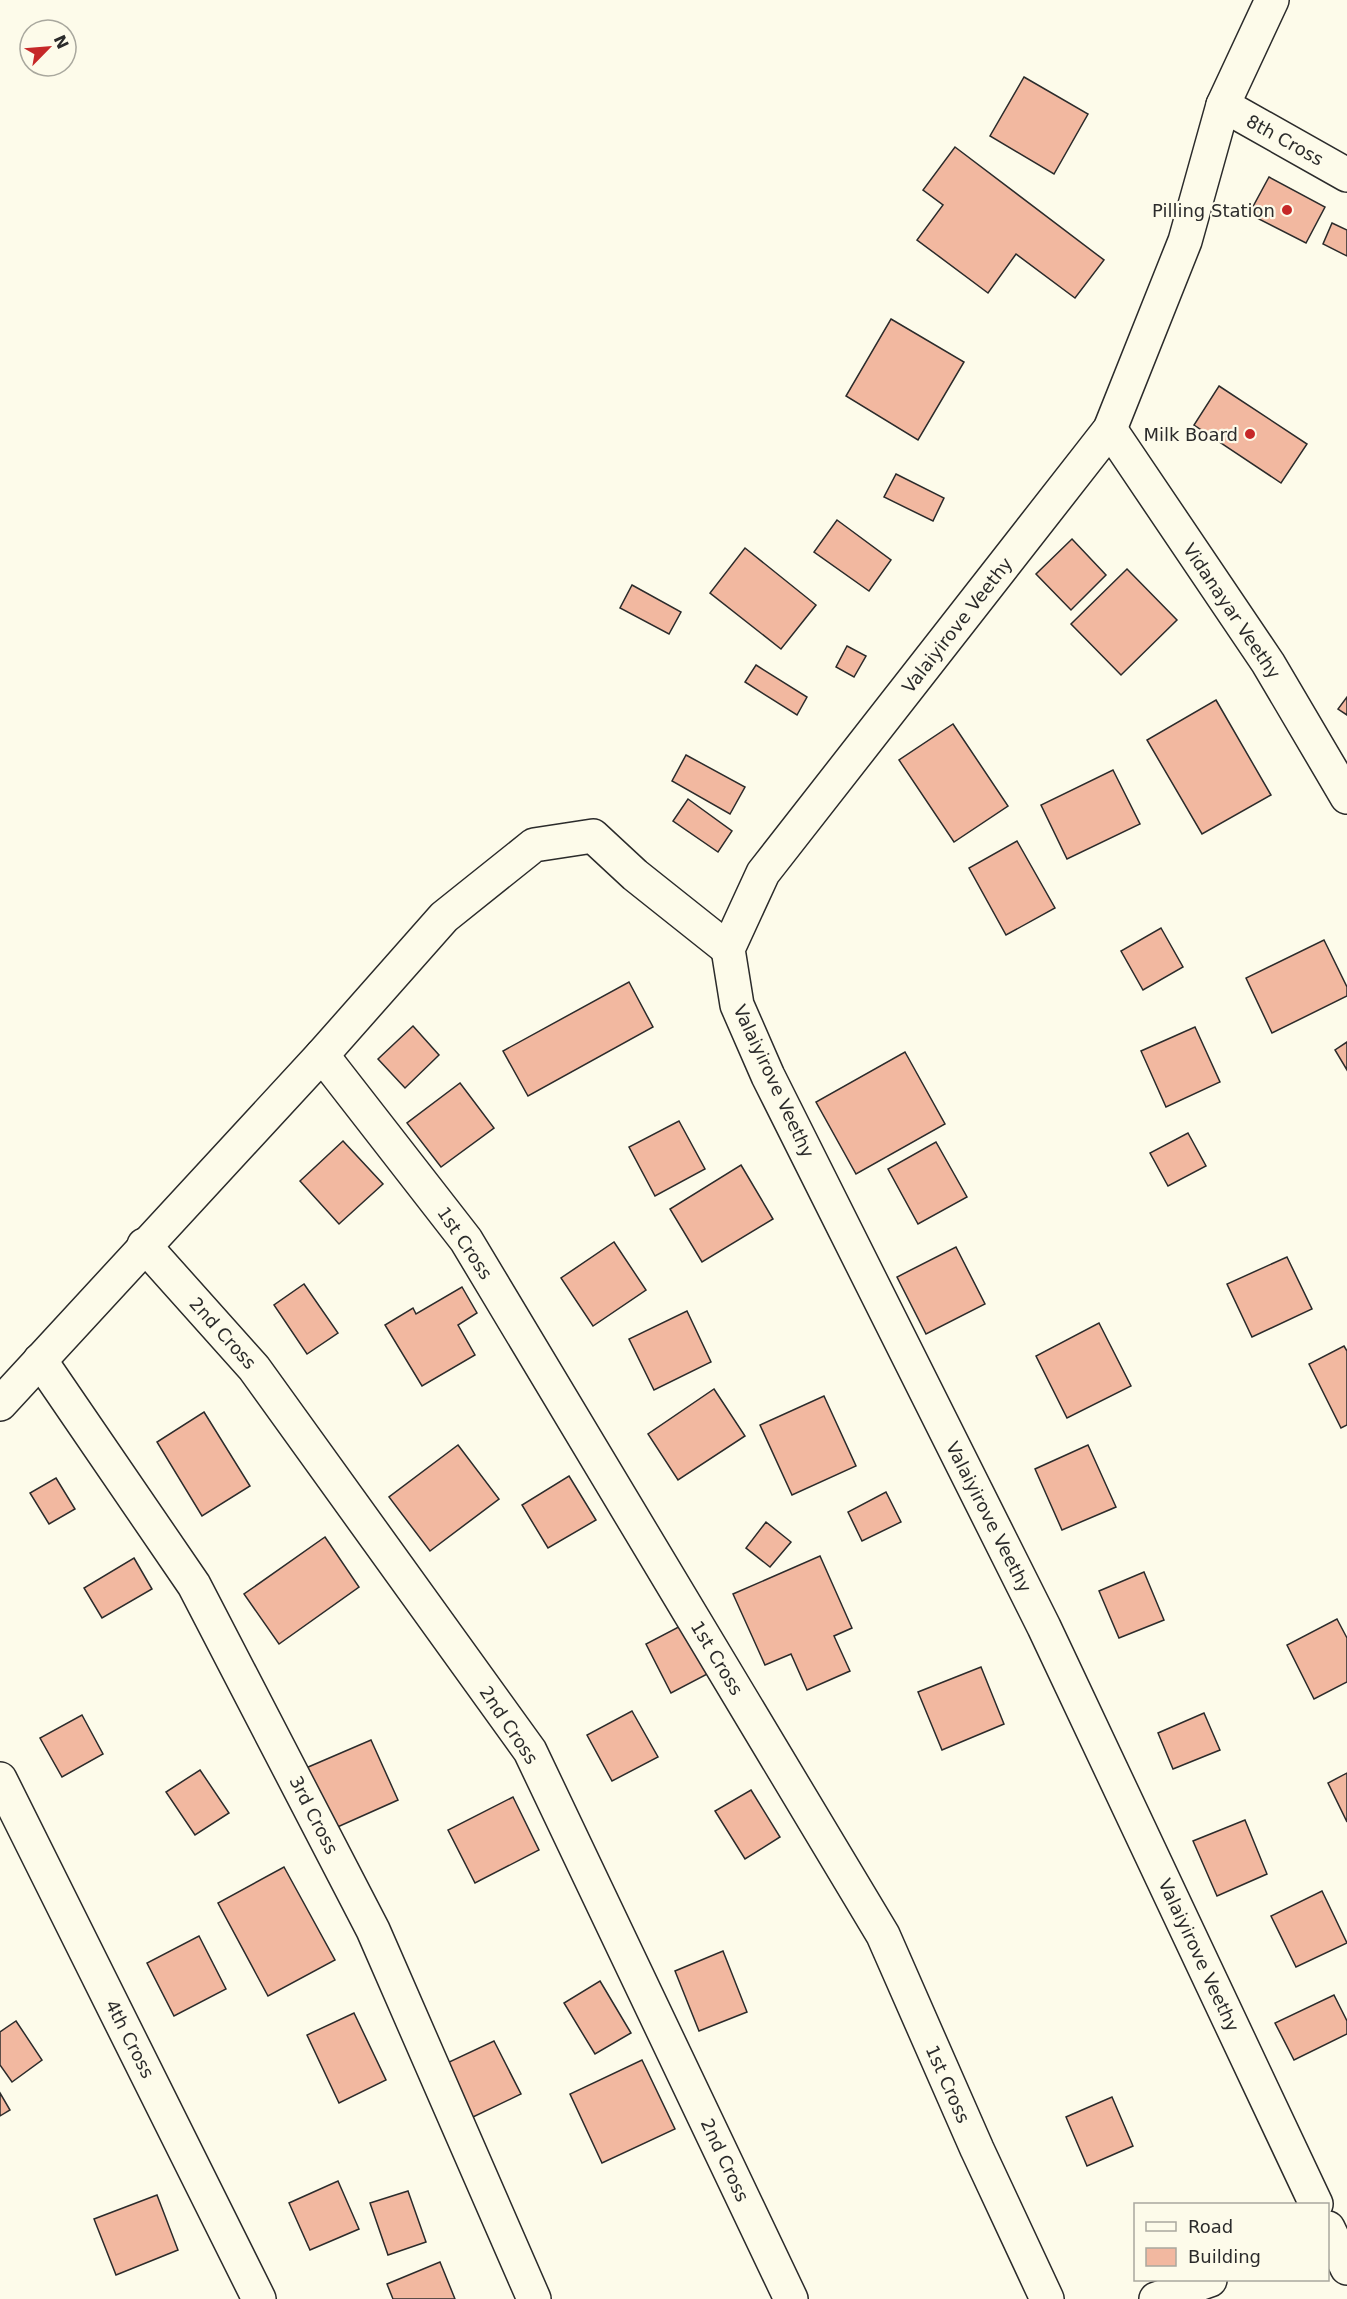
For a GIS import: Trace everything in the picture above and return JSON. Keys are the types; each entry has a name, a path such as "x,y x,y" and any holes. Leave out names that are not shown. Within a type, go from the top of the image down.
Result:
{"street":[{"name":"Valaiyirove Veethy","path":"1272,0 1222,105 1185,241 1110,429 763,873 728,949 737,1005 768,1076 1044,1627 1315,2203"},
{"name":"8th Cross","path":"1222,105 1347,175"},
{"name":"Vidanayar Veethy","path":"1110,429 1268,663 1347,797"},
{"path":"0,1404 144,1245 322,1055 444,917 534,845 593,836 635,875 728,949"},
{"name":"1st Cross","path":"322,1055 466,1239 883,1935 977,2149 1047,2299"},
{"name":"2nd Cross","path":"144,1245 254,1368 530,1751 791,2299"},
{"name":"3rd Cross","path":"40,1360 194,1585 373,1930 534,2299"},
{"name":"4th Cross","path":"0,1779 259,2299"},
{"path":"1329,2236 1347,2268"},
{"path":"1156,2299 1207,2281"}],"building":[{"path":"1024,77 1088,114 1054,174 990,136"},
{"path":"955,147 1104,260 1075,298 1016,254 988,293 917,240 943,205 923,190"},
{"name":"Pilling Station","path":"1269,177 1325,207 1306,243 1249,214"},
{"path":"1332,223 1347,230 1347,256 1323,244"},
{"path":"891,319 964,362 918,440 846,396"},
{"name":"Milk Board","path":"1219,386 1307,444 1281,483 1194,425"},
{"path":"896,474 944,498 933,521 884,497"},
{"path":"837,520 891,560 869,591 814,552"},
{"path":"1072,539 1106,575 1071,610 1036,574"},
{"path":"745,548 816,605 781,649 710,593"},
{"path":"1127,569 1177,620 1121,675 1071,624"},
{"path":"632,585 681,612 669,634 620,608"},
{"path":"847,646 866,656 854,677 836,667"},
{"path":"756,665 807,697 797,715 745,682"},
{"path":"1347,697 1347,715 1338,709"},
{"path":"1216,700 1271,795 1202,834 1147,740"},
{"path":"953,724 1008,806 954,842 899,760"},
{"path":"686,755 745,787 730,814 672,781"},
{"path":"1113,770 1140,824 1067,859 1041,805"},
{"path":"688,799 732,831 718,852 673,821"},
{"path":"1017,841 1055,908 1006,935 969,868"},
{"path":"1161,928 1183,967 1143,990 1121,951"},
{"path":"1324,940 1347,987 1347,996 1272,1033 1246,978"},
{"path":"629,982 653,1027 528,1096 503,1051"},
{"path":"413,1026 439,1055 405,1088 378,1059"},
{"path":"1195,1027 1220,1082 1166,1107 1141,1051"},
{"path":"1347,1042 1347,1070 1335,1050"},
{"path":"905,1052 945,1124 856,1174 816,1102"},
{"path":"460,1083 494,1128 441,1167 407,1123"},
{"path":"679,1121 705,1169 655,1196 629,1147"},
{"path":"1188,1133 1206,1166 1168,1186 1150,1153"},
{"path":"343,1141 383,1184 339,1224 300,1181"},
{"path":"936,1142 967,1197 918,1224 888,1169"},
{"path":"741,1165 773,1219 702,1262 670,1209"},
{"path":"614,1242 646,1290 593,1326 561,1278"},
{"path":"956,1247 985,1304 926,1334 897,1277"},
{"path":"1287,1257 1312,1309 1252,1337 1227,1284"},
{"path":"304,1284 338,1333 307,1354 274,1305"},
{"path":"462,1287 477,1313 458,1325 475,1355 422,1386 385,1325 413,1308 416,1314"},
{"path":"687,1311 711,1362 654,1390 629,1339"},
{"path":"1099,1323 1131,1386 1067,1418 1036,1356"},
{"path":"1344,1346 1347,1351 1347,1425 1341,1428 1309,1364"},
{"path":"714,1389 745,1436 678,1480 648,1434"},
{"path":"824,1396 856,1466 792,1495 760,1425"},
{"path":"204,1412 250,1486 202,1516 157,1442"},
{"path":"458,1445 499,1499 430,1551 389,1497"},
{"path":"1088,1445 1116,1507 1062,1530 1035,1469"},
{"path":"569,1476 596,1520 548,1548 522,1505"},
{"path":"56,1478 75,1509 49,1524 30,1493"},
{"path":"886,1492 901,1522 862,1541 848,1512"},
{"path":"766,1522 791,1542 770,1567 746,1548"},
{"path":"325,1537 359,1587 279,1644 244,1594"},
{"path":"820,1556 852,1628 834,1636 850,1671 807,1690 791,1654 765,1665 733,1594"},
{"path":"134,1558 152,1589 102,1618 84,1588"},
{"path":"1144,1572 1164,1620 1119,1638 1099,1591"},
{"path":"1337,1619 1347,1638 1347,1682 1314,1699 1287,1645"},
{"path":"690,1621 715,1670 671,1693 646,1644"},
{"path":"981,1667 1004,1724 942,1750 918,1692"},
{"path":"632,1711 658,1757 612,1781 587,1735"},
{"path":"1204,1713 1220,1750 1173,1769 1158,1733"},
{"path":"82,1715 103,1754 62,1777 40,1738"},
{"path":"371,1740 398,1800 333,1829 306,1768"},
{"path":"200,1770 229,1813 195,1835 166,1792"},
{"path":"1347,1773 1347,1822 1328,1783"},
{"path":"751,1790 780,1837 745,1859 715,1811"},
{"path":"513,1797 539,1850 475,1883 448,1830"},
{"path":"1245,1820 1267,1874 1217,1896 1193,1841"},
{"path":"284,1867 335,1960 268,1996 218,1903"},
{"path":"1322,1891 1347,1943 1296,1967 1271,1916"},
{"path":"199,1936 226,1989 174,2016 147,1963"},
{"path":"723,1951 747,2012 699,2031 675,1971"},
{"path":"600,1981 631,2033 595,2054 564,2003"},
{"path":"1334,1995 1347,2021 1347,2034 1294,2060 1275,2023"},
{"path":"354,2013 386,2080 339,2103 307,2035"},
{"path":"16,2021 42,2060 12,2082 0,2065 0,2032"},
{"path":"494,2041 521,2094 473,2117 447,2063"},
{"path":"642,2060 675,2129 602,2163 570,2094"},
{"path":"0,2093 10,2110 0,2116"},
{"path":"1112,2097 1133,2146 1087,2166 1066,2117"},
{"path":"338,2181 359,2229 310,2250 289,2203"},
{"path":"408,2191 426,2242 388,2255 370,2203"},
{"path":"157,2195 178,2250 116,2275 94,2219"},
{"path":"440,2262 455,2299 393,2299 387,2284"}],"place":[{"name":"Pilling Station","path":"1287,210"},
{"name":"Milk Board","path":"1250,434"}]}
